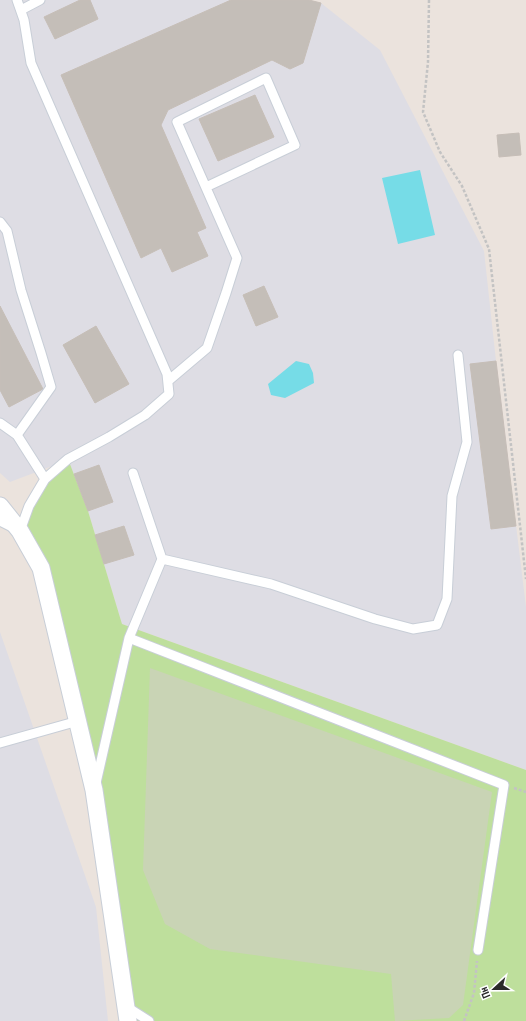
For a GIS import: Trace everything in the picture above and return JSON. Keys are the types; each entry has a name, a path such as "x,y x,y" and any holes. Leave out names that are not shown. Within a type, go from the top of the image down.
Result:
{"street":[{"path":"0,506 20,532 41,568 94,790 127,1014"}],"lane":[{"path":"0,521 20,532 29,506 46,479 68,459 109,437 145,415 169,394 167,374 31,63 24,20 17,0"},
{"path":"20,10 40,0"},
{"path":"168,381 207,348 237,258 206,188 177,122 266,78 295,145 206,188"},
{"path":"0,222 7,231 21,290 51,387 17,435"},
{"path":"162,559 271,584 375,619 413,630 437,625 447,599 452,496 467,442 458,355"},
{"path":"0,423 17,435 46,479"},
{"path":"94,790 130,638 162,559 133,473"},
{"path":"130,638 504,785 478,950"},
{"path":"0,743 78,721"},
{"path":"127,1014 149,1021"}],"path":[{"path":"429,0 428,62 423,112 440,152 462,186 489,249 526,578"},
{"path":"464,1021 474,993 478,950"}],"shaded area":[{"path":"0,0 309,0 321,3 380,50 484,251 526,607 526,770 122,624 88,511 68,460 10,482 0,473"},
{"path":"0,632 96,907 108,1021 0,1021"}],"green space":[{"path":"68,459 88,511 122,624 526,770 526,1021 128,1021 94,790 41,568 20,531 45,479"},
{"path":"150,668 492,792 463,1005 449,1018 395,1021 391,974 210,949 165,924 143,870"}],"water":[{"path":"420,170 435,235 398,244 382,178"},
{"path":"296,361 309,364 313,373 314,383 285,398 271,395 268,384"}],"building":[{"path":"80,0 90,0 98,19 55,39 44,17"},
{"path":"231,0 309,0 321,3 303,63 290,69 272,60 168,110 161,125 206,228 197,232 208,256 172,272 161,248 141,258 61,75"},
{"path":"255,95 274,137 218,161 199,119"},
{"path":"519,133 521,155 499,157 497,135"},
{"path":"264,286 278,317 256,326 243,295"},
{"path":"0,306 43,389 9,407 0,390"},
{"path":"96,326 129,384 95,403 63,345"},
{"path":"496,361 516,526 491,529 470,364"},
{"path":"99,465 113,502 88,511 74,474"},
{"path":"124,526 134,555 104,564 95,535"}]}
